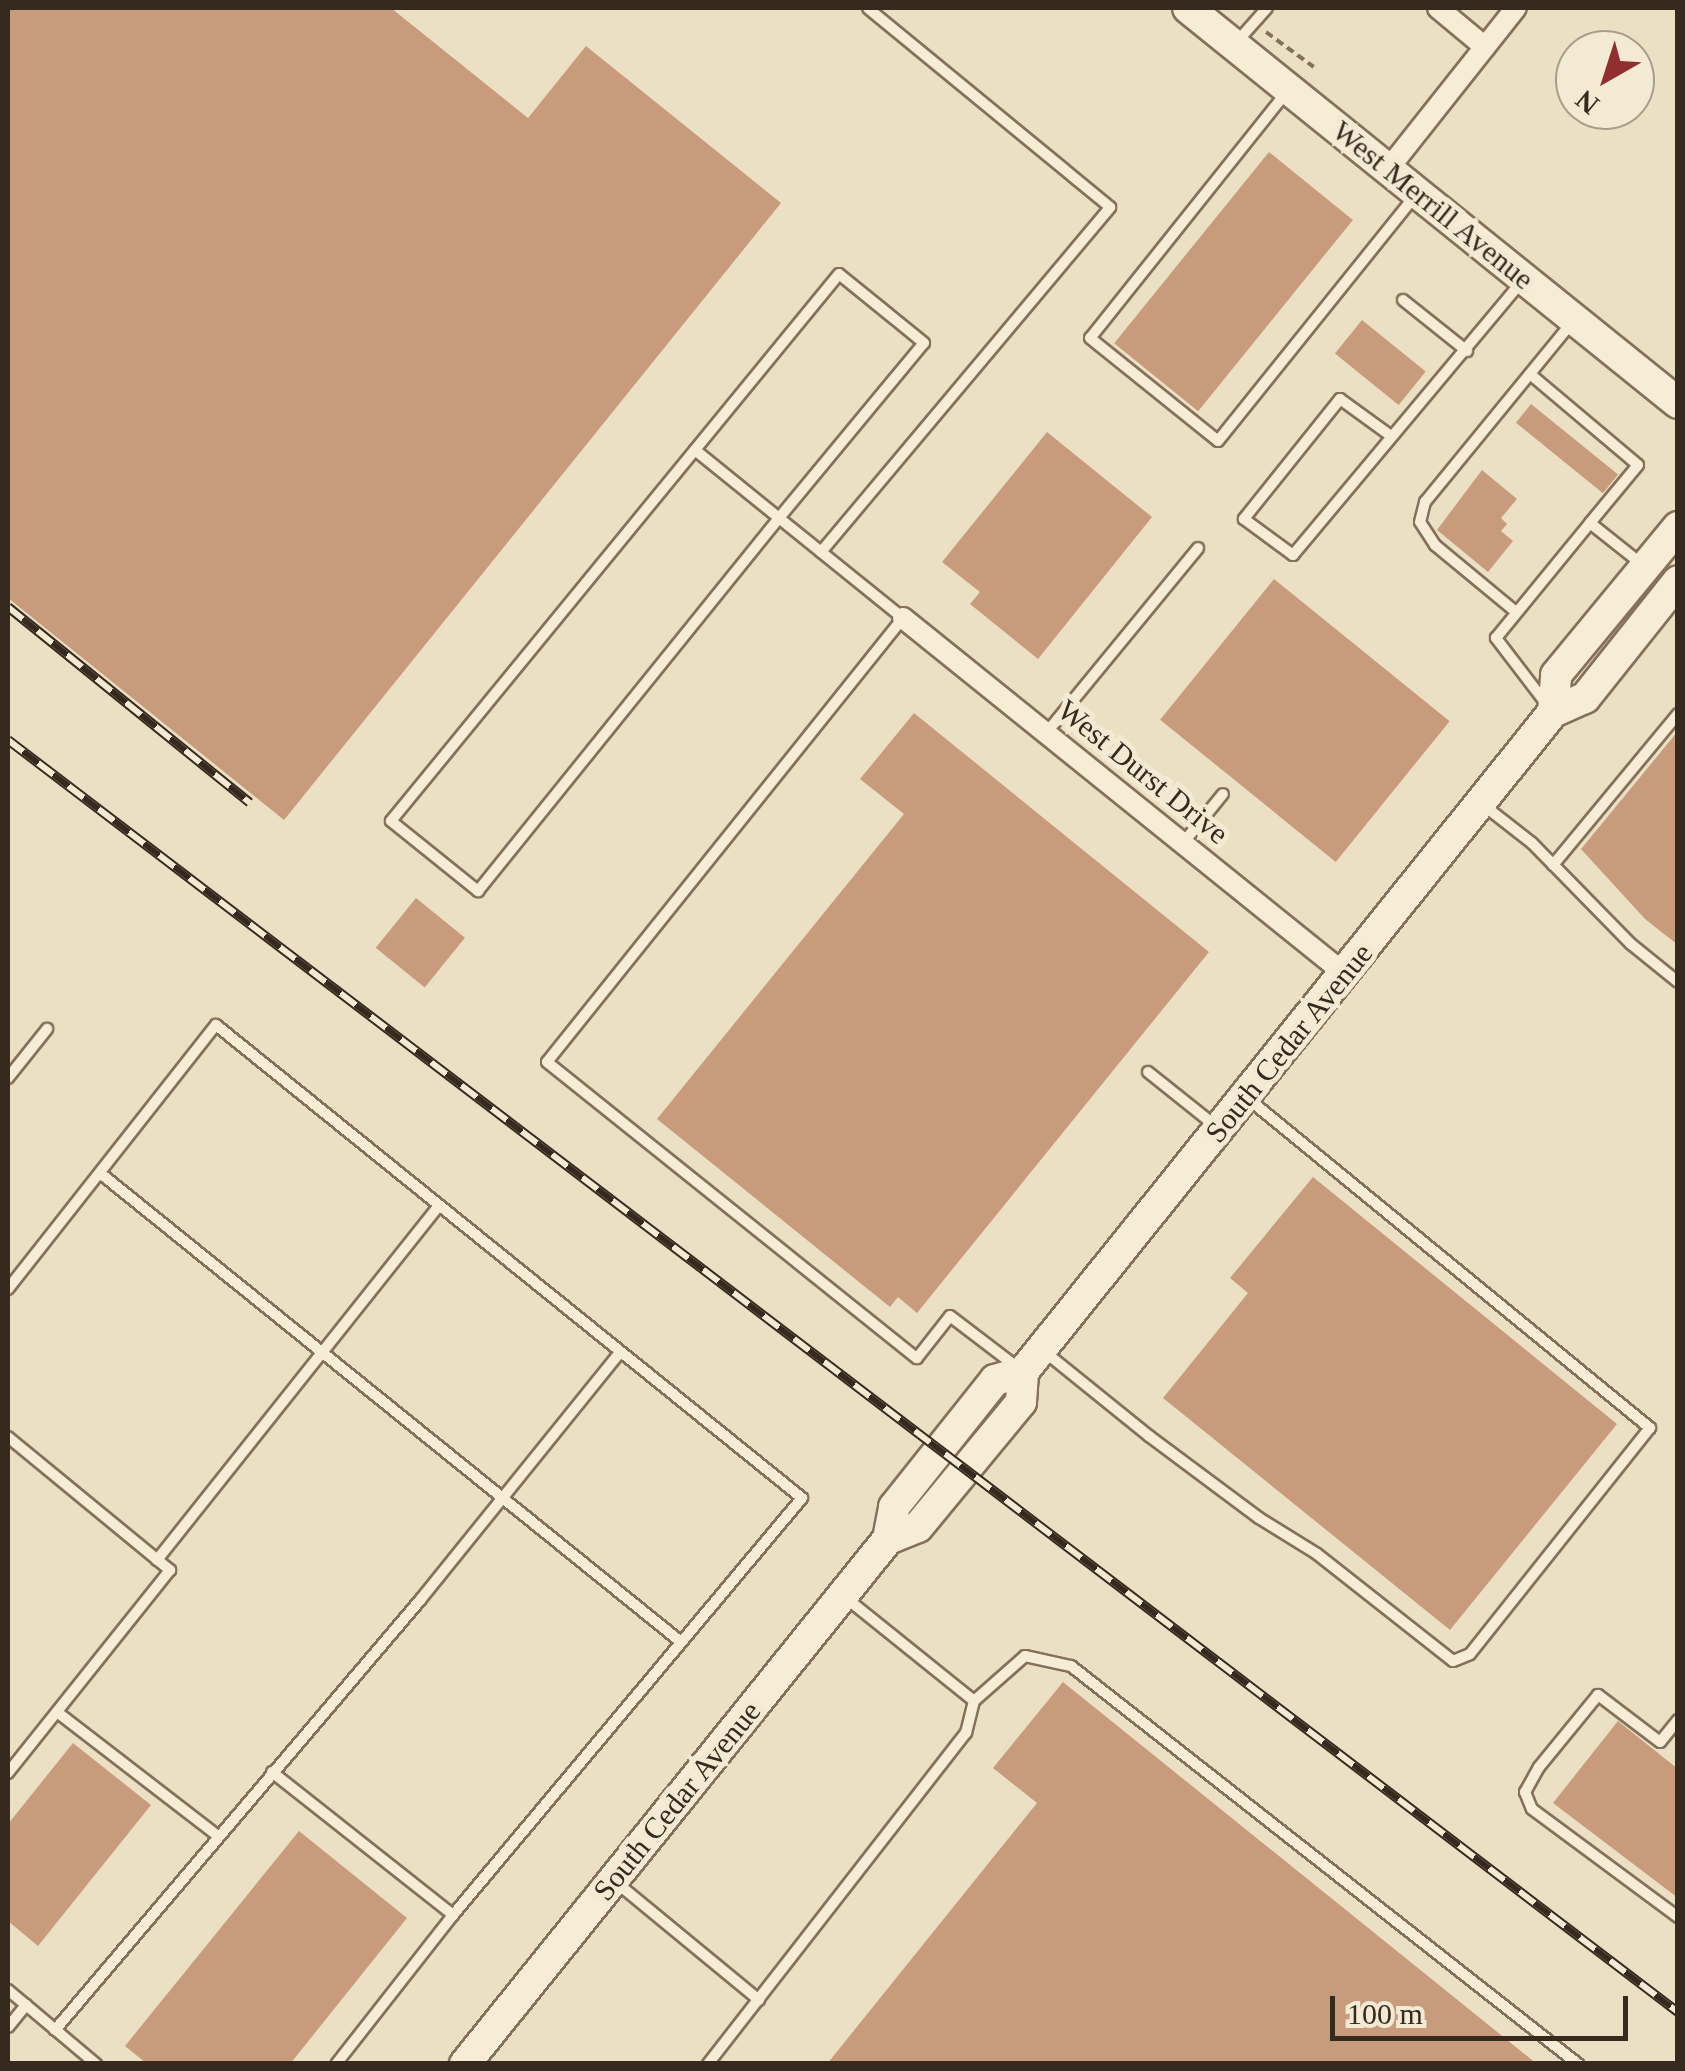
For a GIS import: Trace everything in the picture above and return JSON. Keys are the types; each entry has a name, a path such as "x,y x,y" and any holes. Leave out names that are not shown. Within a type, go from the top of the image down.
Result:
{"main road":[{"name":"West Merrill Avenue","path":"1188,8 1244,34 1289,89 1678,403"},
{"name":"South Cedar Avenue","path":"1553,712 1556,675 1678,527"},
{"name":"South Cedar Avenue","path":"465,2064 888,1539 894,1507 995,1380 1033,1361 1553,712 1585,698 1678,581"}],"street":[{"path":"1438,8 1485,47"},
{"path":"1389,168 1516,8"},
{"name":"West Durst Drive","path":"903,618 1345,974"}],"lane":[{"path":"822,552 1110,207 868,8"},
{"path":"1244,34 1267,8"},
{"path":"1289,89 1090,338 1218,441 1418,191"},
{"path":"840,274 924,343 780,518 478,892 392,820 840,274"},
{"path":"1390,436 1340,399 1244,519 1292,555 1524,279"},
{"path":"1403,300 1467,351"},
{"path":"1516,612 1435,546 1420,522 1425,502 1574,320"},
{"path":"1530,374 1638,465 1496,638 1553,712"},
{"path":"695,450 903,618 547,1062 917,1358 950,1316 1033,1361 1149,1436 1259,1518 1316,1554 1453,1662 1470,1654 1650,1428 1245,1097"},
{"path":"1590,523 1644,567"},
{"path":"1047,732 1198,548"},
{"path":"1553,865 1678,714"},
{"path":"1183,843 1224,794"},
{"path":"1482,803 1553,865 1631,944 1678,982"},
{"path":"8,1289 216,1026 802,1498 452,1915 336,2064"},
{"path":"8,1078 47,1029"},
{"path":"1148,1072 1219,1129"},
{"path":"100,1173 681,1642"},
{"path":"158,1560 440,1206"},
{"path":"56,2030 620,1352"},
{"path":"8,1437 170,1570 8,1773"},
{"path":"842,1595 974,1701"},
{"path":"708,2064 966,1733 974,1701 1025,1656 1071,1666 1578,2064"},
{"path":"1678,1720 1660,1742 1598,1695 1539,1767 1524,1792 1532,1809 1678,1917"},
{"path":"57,1712 218,1836"},
{"path":"272,1772 452,1915"},
{"path":"613,1880 759,2000"},
{"path":"8,1990 96,2064"},
{"path":"8,2028 26,2005"}],"path":[{"path":"1244,34 1314,68"}],"building":[{"path":"8,8 391,8 528,118 586,46 781,203 284,820 8,598"},
{"path":"1269,152 1353,220 1198,411 1114,343"},
{"path":"1362,320 1426,372 1399,405 1335,353"},
{"path":"1531,404 1618,474 1603,493 1516,423"},
{"path":"1047,432 1152,517 1038,659 970,604 980,592 942,562"},
{"path":"1482,470 1517,499 1501,518 1507,524 1501,531 1513,541 1488,572 1437,530"},
{"path":"1274,579 1450,721 1336,862 1160,720"},
{"path":"914,713 1209,952 917,1313 898,1297 890,1307 657,1119 904,814 860,779"},
{"path":"1678,731 1678,945 1645,919 1581,849"},
{"path":"416,898 465,938 425,987 376,948"},
{"path":"1313,1177 1617,1424 1450,1630 1163,1398 1248,1293 1230,1278"},
{"path":"1063,1682 1537,2064 827,2064 1037,1803 993,1768"},
{"path":"1618,1721 1678,1769 1678,1898 1553,1803"},
{"path":"73,1743 151,1805 38,1946 8,1921 8,1824"},
{"path":"299,1831 407,1918 290,2064 147,2064 125,2046"}],"railway":[{"path":"8,607 250,803"},
{"path":"8,740 1678,2012"}]}
